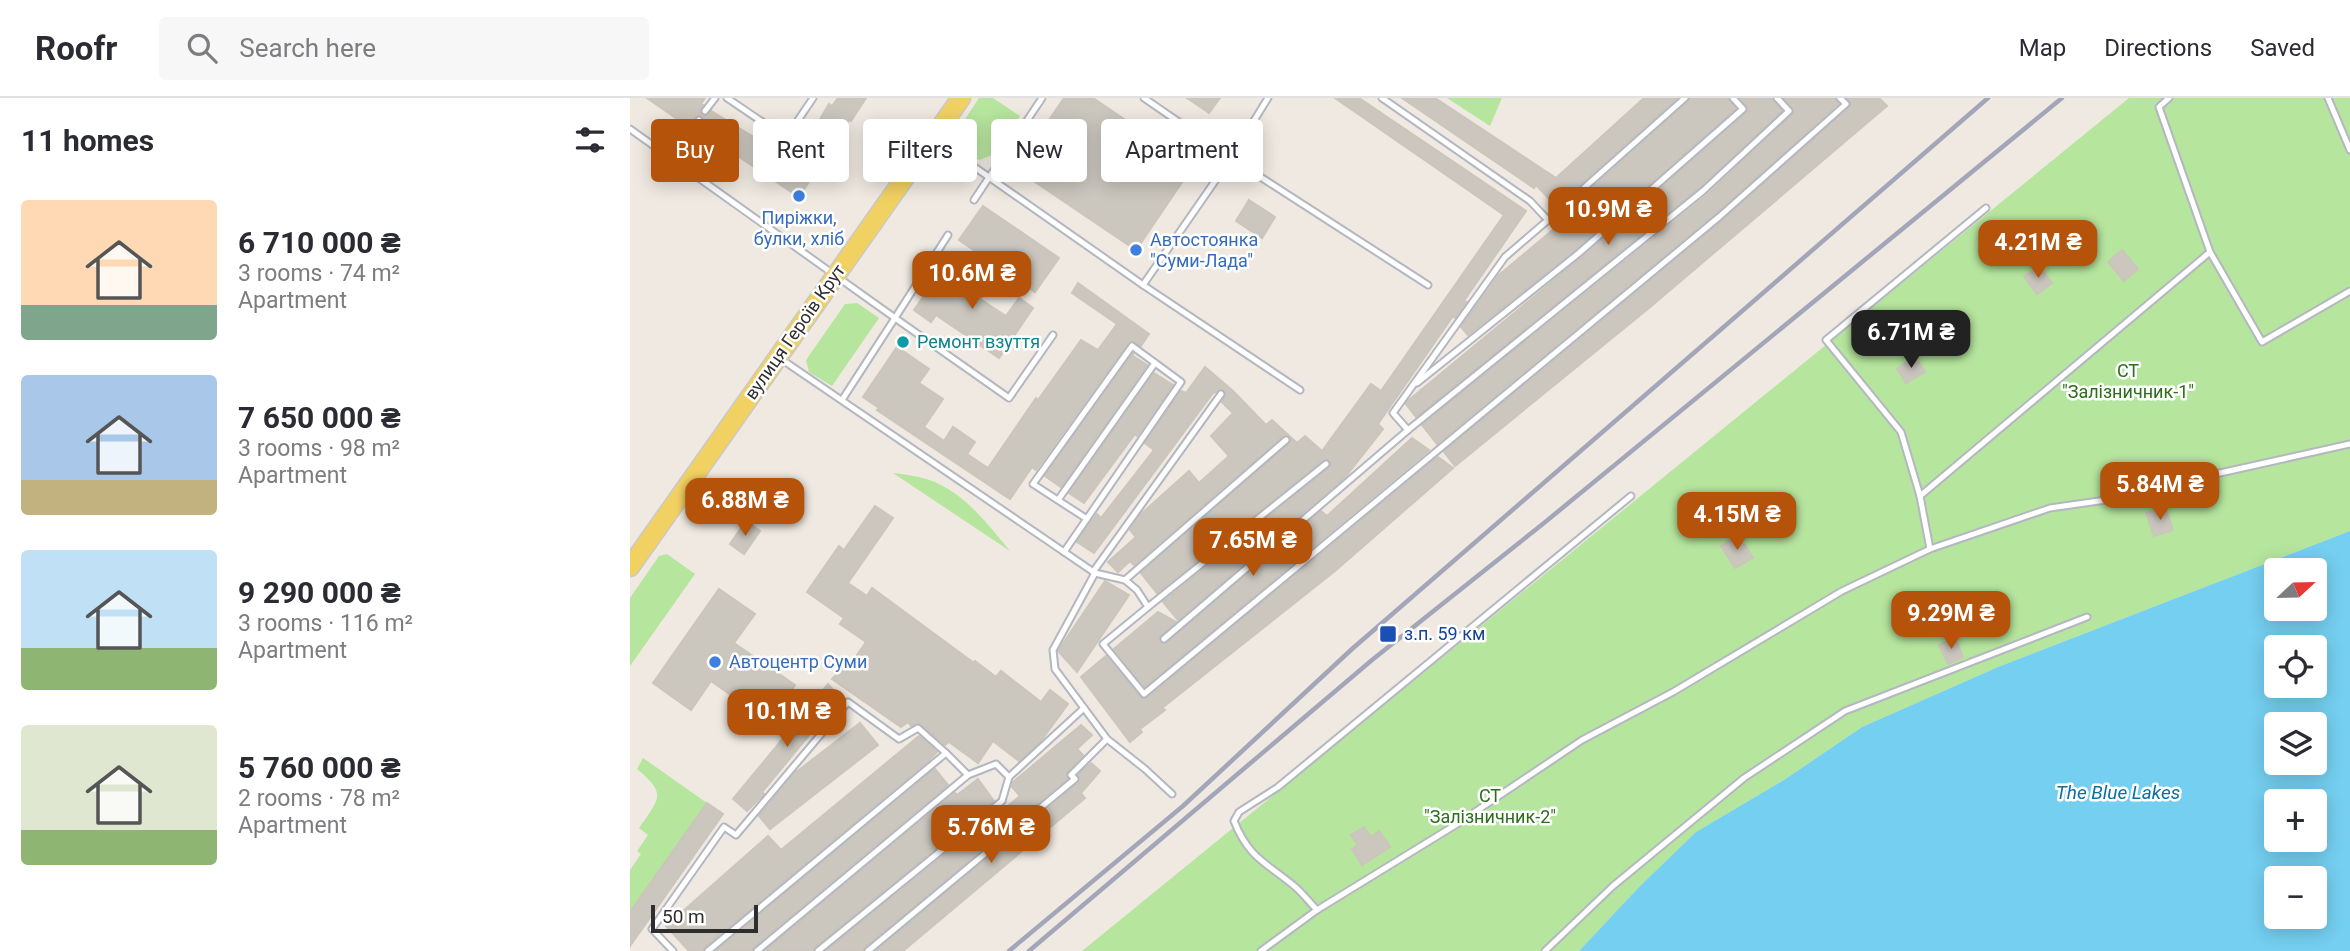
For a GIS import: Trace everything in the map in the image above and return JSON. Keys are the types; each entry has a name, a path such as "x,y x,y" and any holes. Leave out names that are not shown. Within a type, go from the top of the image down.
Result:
{"main road":[{"name":"вулиця Героїв Крут","path":"946,119 961,98"},
{"name":"вулиця Героїв Крут","path":"630,567 902,182"}],"lane":[{"path":"705,111 715,98"},
{"path":"727,98 786,138 813,98"},
{"path":"974,200 1042,98"},
{"path":"1144,98 1174,119"},
{"path":"1255,119 1268,98"},
{"path":"1382,98 1530,201 1548,220"},
{"path":"1408,430 1393,412 1505,257 1685,98"},
{"path":"1412,387 1579,253 1743,109 1733,98"},
{"path":"1164,639 1408,430 1703,191 1789,111 1777,98"},
{"path":"1326,464 1103,644 1144,694 1719,217 1846,104 1840,98"},
{"path":"2169,98 2159,107 2210,252 2262,342 2350,291"},
{"path":"2328,98 2350,150"},
{"path":"630,129 651,143"},
{"path":"977,169 1143,285 1300,390"},
{"path":"1263,179 1428,285"},
{"path":"707,182 835,277 1009,398 1053,335"},
{"path":"1143,285 1214,182"},
{"path":"1930,549 1920,496 1901,432 1826,340 1986,208"},
{"path":"842,400 948,235"},
{"path":"1920,496 2210,252"},
{"path":"1064,552 1087,519 1181,382 1132,346 1034,484 1087,519"},
{"path":"778,357 1094,572 1125,580 1137,590 1148,607"},
{"path":"1058,500 1155,363"},
{"path":"1172,794 1146,769 1107,739 1055,669 1053,650 1094,572 1221,394"},
{"path":"1125,580 1286,440"},
{"path":"1261,951 1317,910 1457,824 1582,740 1673,692 1842,591 1930,549 2050,508 2120,498 2350,444"},
{"path":"1317,910 1295,887 1255,858 1240,837 1234,821 1239,812 1278,787 1631,496"},
{"path":"1545,951 1613,886 1744,778 1846,711 2087,617"},
{"path":"673,951 652,929 724,827 736,835 848,702 899,739 918,728 968,775"},
{"path":"818,951 1002,801 1009,777 1084,708"},
{"path":"868,951 1075,779 1071,775 1107,739"},
{"path":"708,951 946,753"},
{"path":"757,951 968,775 996,764 1009,777"}],"green space":[{"path":"979,98 993,98 1020,116 1018,119 991,119 991,155 980,160 977,159 977,119 965,119"},
{"path":"1447,98 1502,98 1490,126"},
{"name":"СТ \"Залізничник-1\"","path":"2129,98 2350,98 2350,531 2280,558 2264,558 2264,564 1998,667 1862,727 1784,780 1696,832 1579,951 1082,951"},
{"path":"857,303 879,318 832,386 809,372 806,360 845,304"},
{"path":"893,473 929,480 951,491 979,515 1010,551"},
{"path":"667,554 695,574 630,666 630,598 659,556"},
{"path":"643,758 707,803 630,911 630,870 641,854 637,851 648,835 639,828 657,797 653,785 637,769"}],"water":[{"name":"The Blue Lakes","path":"2350,531 2350,951 1579,951 1696,832 1784,780 1862,727 1998,667 2264,564 2264,621 2328,621 2328,558 2280,558"}],"building":[{"path":"647,98 705,98 701,104 702,116 677,119"},
{"path":"838,98 866,98 851,121 820,119 829,104 832,106"},
{"path":"1064,98 1093,98 1124,119 1101,119 1101,182 1182,182 1136,250 1035,182 1087,182 1087,119 1050,119"},
{"path":"1187,98 1220,98 1209,113"},
{"path":"1335,98 1359,98 1526,211 1461,305 1467,301 1455,318 1453,316 1378,424 1383,429 1346,476 1178,620 1163,602 1331,464 1328,459 1323,460 1157,593 1141,573 1291,441 1288,435 1283,436 1134,565 1130,561 1118,572 1108,562 1136,537 1130,530 1141,514 1189,471 1199,483 1229,456 1211,436 1233,413 1222,402 1226,394 1221,389 1213,393 1094,553 1077,542 1097,514 1101,518 1154,450 1145,443 1181,391 1186,393 1205,367 1266,425 1272,420 1297,443 1305,436 1322,451 1371,384 1381,391 1504,215"},
{"path":"1402,98 1435,98 1556,178 1644,98 1677,98 1556,206 1536,185 1534,188"},
{"path":"1690,98 1728,98 1736,109 1576,249 1468,335 1461,327 1499,275 1567,218 1563,214"},
{"path":"1740,98 1772,98 1782,111 1700,187 1416,417 1406,404 1409,400 1582,257 1746,113 1748,107"},
{"path":"1784,98 1835,98 1838,104 1716,213 1437,444 1422,425 1707,195 1793,114 1793,108"},
{"path":"1847,98 1879,98 1887,106 1649,308 1455,466 1444,452 1722,221 1849,108 1851,103"},
{"path":"711,111 724,119 703,119 702,116 708,116"},
{"path":"739,128 753,137 753,166 739,157"},
{"path":"777,182 809,182 799,197"},
{"path":"1249,200 1275,217 1262,238 1236,221"},
{"path":"983,206 1059,258 1035,292 959,240"},
{"path":"2122,250 2138,269 2124,281 2108,262"},
{"path":"947,263 986,290 980,299 1006,316 1019,298 1033,308 999,358 936,315 931,322 914,310"},
{"path":"2038,266 2052,283 2037,294 2024,277"},
{"path":"1078,283 1149,334 1141,346 1133,341 1128,343 1036,470 1032,467 1010,499 877,410 879,408 863,397 897,347 929,369 919,383 943,399 924,427 944,441 953,427 975,442 967,454 988,468 1036,398 1038,400 1081,340 1098,350 1117,324 1072,293"},
{"path":"1133,353 1133,356 1147,365 1061,487 1045,476"},
{"path":"1915,357 1925,372 1906,383 1897,369"},
{"path":"1154,373 1173,385 1084,503 1069,493"},
{"path":"1412,438 1429,450 1145,687 1114,649 1158,612 1176,622 1159,637 1161,643 1167,643 1321,511 1327,516"},
{"path":"1438,457 1453,468 1335,571 1162,708 1165,710 1140,729 1142,732 1130,742 1081,677 1106,656 1140,697 1147,698"},
{"path":"875,506 893,518 848,583 867,596 872,588 974,663 975,661 996,677 1001,671 1041,702 1050,690 1068,704 1040,742 1019,761 993,741 978,763 949,742 945,745 921,724 911,726 908,722 901,727 832,679 842,668 846,671 866,642 840,624 844,618 807,592 839,546 844,550"},
{"path":"2165,507 2173,530 2154,536 2146,513"},
{"path":"746,521 760,531 744,554 730,544"},
{"path":"1738,535 1753,558 1735,568 1721,546"},
{"path":"1105,581 1129,595 1077,672 1058,651"},
{"name":"Автоцентр Суми","path":"719,589 755,614 734,643 795,685 769,722 711,681 691,710 653,683"},
{"path":"1955,638 1963,657 1948,664 1939,645"},
{"path":"828,684 840,698 762,792 764,794 747,811 733,799"},
{"path":"860,723 878,745 770,829 759,816 795,773"},
{"path":"1081,725 1092,735 1077,749 1083,755 1067,772 1067,779 863,951 826,951 1020,796 1012,787 1013,782"},
{"path":"919,736 937,752 703,951 689,951 666,926 768,836 781,850"},
{"path":"1091,763 1100,771 1081,793 1085,798 903,951 876,951 1078,783 1078,775"},
{"path":"935,769 948,785 752,951 716,951"},
{"path":"978,779 994,801 813,951 765,951 955,793 957,795"},
{"path":"707,803 723,814 630,946 630,912"},
{"path":"1364,827 1371,837 1379,831 1390,847 1362,865 1352,849 1358,845 1351,835"}],"railway":[{"path":"1009,951 1183,806 1352,649 1988,98"},
{"path":"1029,951 1372,660 1544,523 2062,98"}],"place":[{"name":"Пиріжки, булки, хліб","path":"799,196"},
{"name":"Автостоянка \"Суми-Лада\"","path":"1136,250"},
{"name":"Ремонт взуття","path":"903,342"},
{"name":"з.п. 59 км","path":"1388,634"},
{"name":"Автоцентр Суми","path":"715,662"}],"park label":[{"name":"СТ \"Залізничник-2\"","path":"1490,806"}]}
